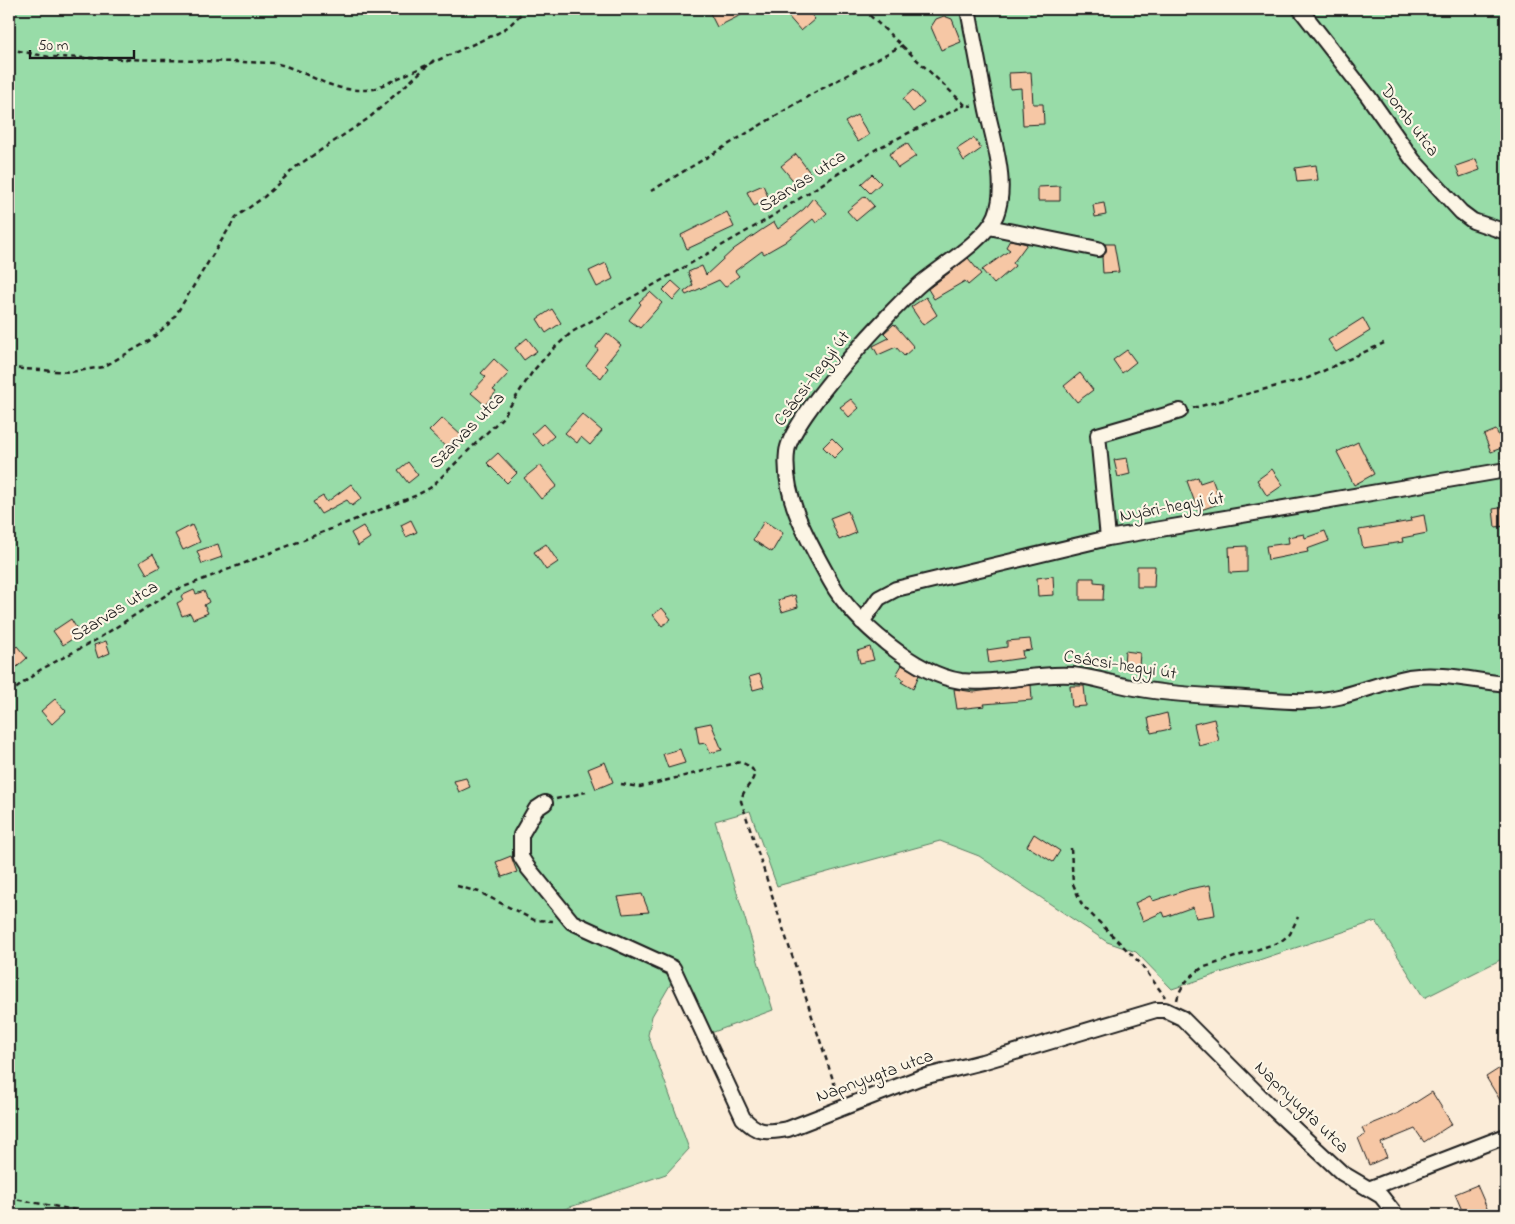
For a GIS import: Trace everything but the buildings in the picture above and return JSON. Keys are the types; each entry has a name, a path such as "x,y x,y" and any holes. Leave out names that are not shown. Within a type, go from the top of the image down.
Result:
{"street":[{"name":"Csácsi-hegyi út","path":"968,9 986,108 997,147 1000,190 996,216 989,227 916,287 878,324 791,434 787,449 786,465 795,509 804,533 836,592 862,622 896,650 939,676 960,681 988,681 1043,674 1077,675 1139,689 1180,695 1305,701 1336,700 1406,678 1423,676 1506,684"},
{"name":"Domb utca","path":"1300,9 1368,96 1413,160 1449,200 1473,221 1506,232"},
{"path":"989,227 1098,249"},
{"path":"1108,538 1098,434 1180,411"},
{"name":"Nyári-hegyi út","path":"862,622 879,598 896,589 1108,538 1506,470"},
{"name":"Napnyugta utca","path":"545,803 536,809 521,835 522,856 528,868 572,922 673,968 743,1118 752,1128 773,1132 788,1128 919,1078 982,1062 1156,1010 1175,1013 1342,1173 1371,1188 1381,1196 1396,1215"},
{"path":"1371,1188 1506,1136"}],"path":[{"path":"9,49 50,57 275,63 293,68 337,89 356,92 374,89 509,26 526,9"},
{"path":"863,9 965,105 986,108"},
{"path":"651,192 812,94 903,45"},
{"path":"9,368 71,372 103,367 149,341 172,322 236,217 264,197 297,166 369,118 434,60"},
{"name":"Szarvas utca","path":"9,694 40,670 96,640 171,592 406,500 430,488 503,417 533,371 572,332 766,220 878,148 965,105"},
{"path":"1180,411 1308,378 1384,343"},
{"path":"622,784 640,787 740,762 754,770 754,777 741,795 741,802 837,1093 845,1107"},
{"path":"545,803 586,792"},
{"path":"1071,848 1073,884 1082,905 1141,964 1175,1013"},
{"path":"457,886 479,892 534,920 572,922"},
{"path":"1175,1013 1178,992 1191,975 1202,968 1280,942 1290,934 1298,917"},
{"path":"9,1198 102,1215"}],"green space":[{"path":"9,9 1506,9 1506,957 1424,998 1376,921 1172,989 1136,952 1107,942 979,856 940,841 777,886 750,811 715,821 773,1010 711,1033 681,966 652,1016 648,1035 689,1149 666,1174 556,1212 553,1215 9,1215"}]}
